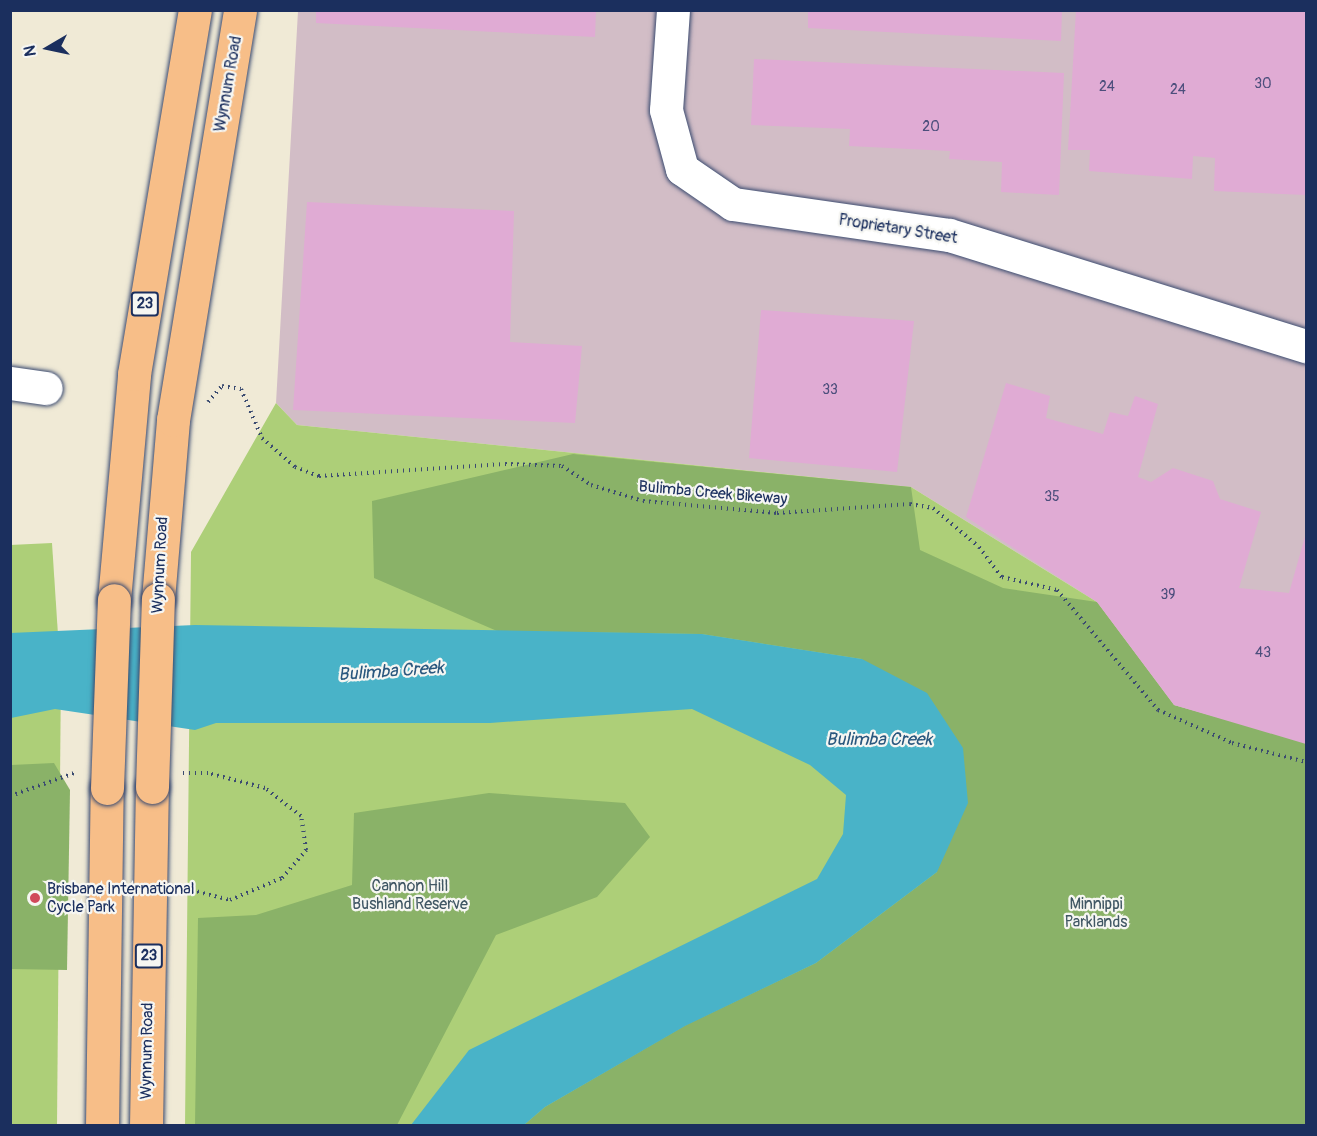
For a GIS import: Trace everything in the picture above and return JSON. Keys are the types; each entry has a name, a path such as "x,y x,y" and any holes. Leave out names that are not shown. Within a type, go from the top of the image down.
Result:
{"main road":[{"name":"23","path":"102,1125 96,780 134,374 195,10"},
{"name":"Wynnum Road","path":"146,1125 163,780 158,599 173,420 240,10"}],"street":[{"name":"Proprietary Street","path":"673,10 666,110 682,169 733,204 949,235 1306,346"},
{"path":"10,383 46,388"}],"path":[{"name":"Bulimba Creek Bikeway","path":"205,408 216,391 236,386 262,438 295,467 319,476 504,464 562,466 591,485 643,501 777,513 910,504 933,508 979,547 1002,577 1057,590 1158,710 1232,743 1306,762"},
{"path":"163,780 208,773 266,788 301,816 306,850 282,878 230,900 177,886 177,875"},
{"path":"10,796 58,775 96,780"}],"shaded area":[{"path":"298,11 1306,11 1306,744 1174,705 1097,602 911,487 297,425 276,403"}],"green space":[{"name":"Cannon Hill Bushland Reserve","path":"276,403 297,425 911,487 1097,602 1174,705 1306,1125 185,1126 191,552"},
{"name":"Minnippi Parklands","path":"573,454 911,487 920,550 1003,588 1097,602 1174,705 1306,742 1306,1125 524,1125 545,1107 686,1025 816,963 937,872 862,659 702,634 497,631 374,578 372,501"},
{"path":"52,543 58,635 11,633 10,545"},
{"name":"Brisbane International Cycle Park","path":"61,669 57,1125 11,1125 11,671"},
{"path":"54,763 70,790 67,970 11,969 11,765"},
{"name":"Cannon Hill Bushland Reserve","path":"489,793 625,803 650,837 597,897 496,935 397,1125 195,1125 198,918 256,915 352,885 354,813"}],"water":[{"name":"Bulimba Creek","path":"195,625 702,634 862,659 927,693 963,748 968,803 937,872 816,963 685,1026 545,1107 524,1125 411,1125 469,1050 817,879 843,834 846,795 810,765 692,709 490,723 216,723 195,730 55,709 11,718 10,633"}],"building":[{"path":"316,10 596,10 595,37 316,23"},
{"path":"808,10 1062,10 1061,41 808,28"},
{"path":"1076,10 1306,10 1306,195 1214,191 1215,158 1193,156 1192,179 1089,171 1090,150 1068,150"},
{"path":"754,59 1064,73 1059,195 1001,192 1002,162 949,159 950,151 849,146 850,129 751,125"},
{"path":"307,202 514,211 510,342 582,346 575,423 293,410"},
{"path":"761,310 914,321 897,472 749,458"},
{"path":"1006,383 1050,396 1046,418 1103,434 1110,412 1128,416 1135,396 1158,404 1138,477 1151,482 1173,468 1213,481 1220,499 1261,512 1239,588 1289,593 1306,533 1306,744 1174,705 1097,602 966,517"}],"place":[{"name":"Brisbane International Cycle Park","path":"35,898"}]}
